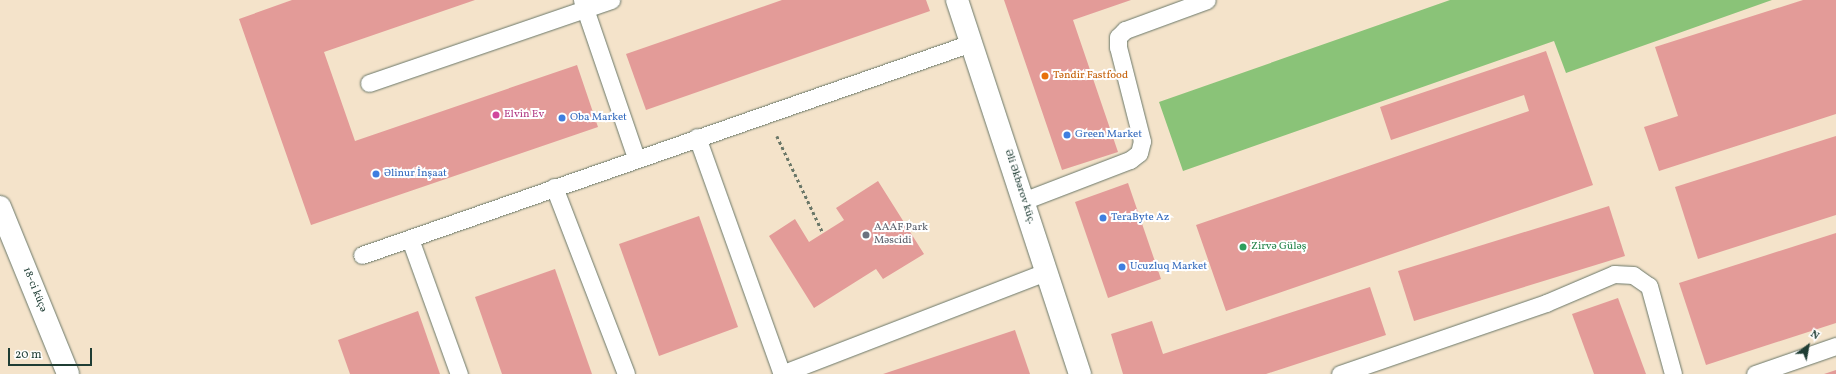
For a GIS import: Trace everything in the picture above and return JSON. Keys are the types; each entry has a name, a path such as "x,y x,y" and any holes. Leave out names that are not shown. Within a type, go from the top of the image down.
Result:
{"street":[{"name":"Əli Əkbərov küç.","path":"957,0 1080,374"},
{"name":"18-ci küçə","path":"0,207 68,374"}],"lane":[{"path":"369,83 584,4 611,0"},
{"path":"1023,201 1130,160 1138,153 1142,142 1118,47 1118,37 1126,30 1207,0"},
{"path":"584,4 636,158"},
{"path":"362,255 636,158 971,43"},
{"path":"698,137 782,374 1046,272"},
{"path":"554,188 626,374"},
{"path":"410,239 459,374"},
{"path":"1340,374 1546,303 1614,274 1633,275 1649,286 1673,374"},
{"path":"1755,374 1836,346"}],"path":[{"path":"766,114 823,233"}],"green space":[{"path":"1450,0 1772,0 1566,73 1554,41 1183,171 1159,102"}],"building":[{"path":"292,0 475,0 324,52 355,141 577,65 598,127 311,225 239,19"},
{"path":"782,0 926,0 930,11 646,110 626,54"},
{"path":"1004,0 1131,0 1073,20 1118,152 1062,170"},
{"path":"1803,0 1836,0 1836,114 1659,171 1644,127 1678,116 1655,47"},
{"path":"1546,51 1593,185 1226,311 1196,225 1529,111 1524,95 1391,140 1380,107"},
{"path":"1836,136 1836,215 1698,259 1675,187"},
{"path":"878,181 924,254 883,279 876,269 814,308 769,236 795,219 809,242 844,220 836,208"},
{"path":"1128,183 1161,279 1108,298 1075,202"},
{"path":"1609,206 1625,256 1414,321 1398,271"},
{"path":"699,216 738,327 659,356 619,244"},
{"path":"1836,233 1836,323 1706,365 1679,283"},
{"path":"555,269 592,374 502,374 475,297"},
{"path":"1370,287 1386,335 1266,374 1123,374 1111,334 1152,321 1163,354"},
{"path":"1618,298 1646,374 1594,374 1572,314"},
{"path":"418,311 440,374 350,374 338,340"},
{"path":"1015,330 1030,374 883,374"},
{"path":"1836,370 1836,374 1824,374"}],"place":[{"name":"Təndir Fastfood","path":"1045,76"},
{"name":"Elvin Ev","path":"496,115"},
{"name":"Oba Market","path":"562,118"},
{"name":"Green Market","path":"1067,135"},
{"name":"Əlinur İnşaat","path":"376,174"},
{"name":"TeraByte Az","path":"1103,218"},
{"name":"AAAF Park Məscidi","path":"866,235"},
{"name":"Zirvə Güləş","path":"1243,247"},
{"name":"Ucuzluq Market","path":"1122,267"}]}
